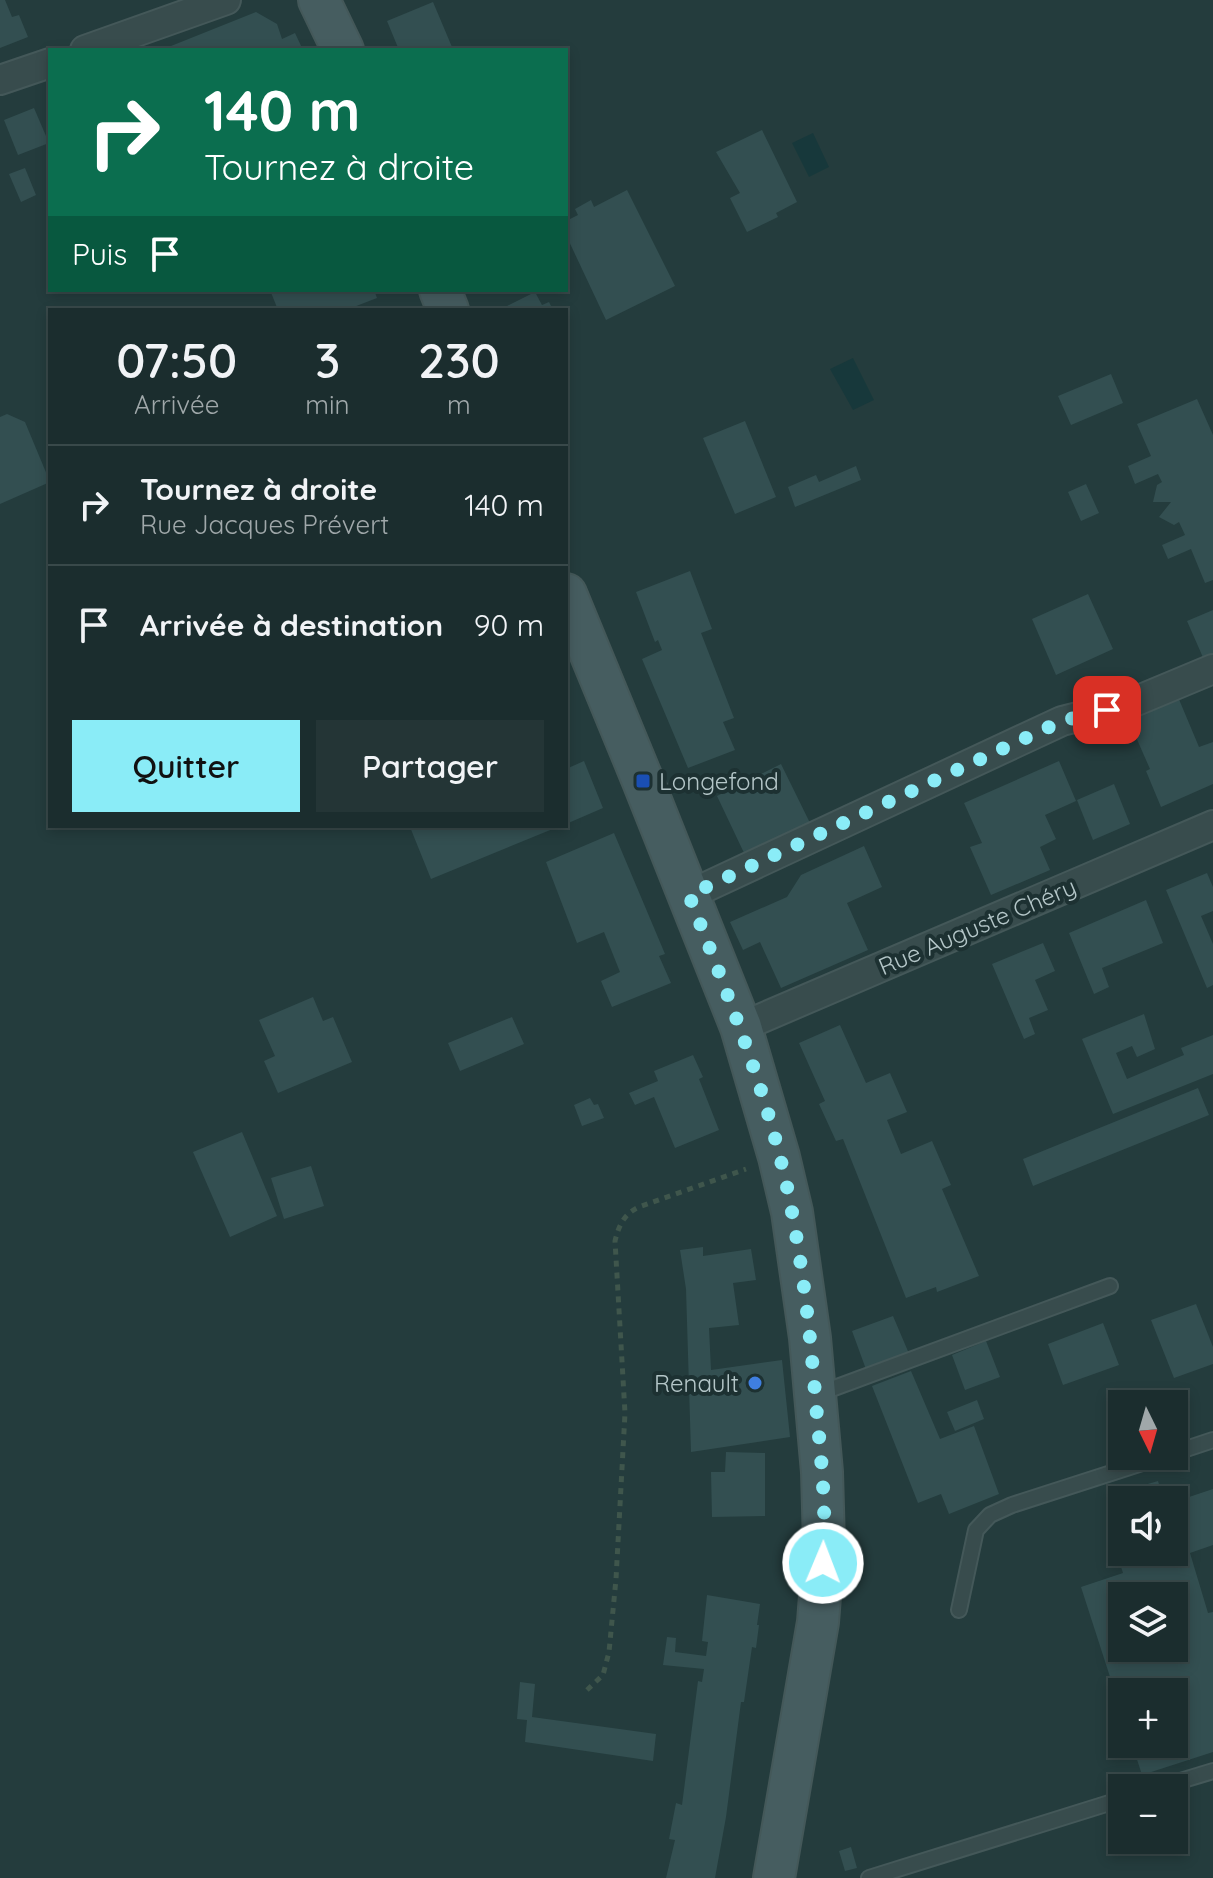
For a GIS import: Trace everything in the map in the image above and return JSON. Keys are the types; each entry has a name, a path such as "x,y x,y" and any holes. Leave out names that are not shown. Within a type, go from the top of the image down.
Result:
{"main road":[{"path":"319,0 342,48"},
{"path":"568,599 741,1027 792,1212 810,1338 822,1472 824,1544 818,1622 774,1878"}],"street":[{"path":"91,48 226,0"},
{"path":"0,80 48,64"},
{"path":"689,895 1062,721 1129,704 1213,669"},
{"name":"Rue Auguste Chéry","path":"741,1027 1213,825"}],"lane":[{"path":"815,1396 1110,1286"},
{"path":"1188,1448 1213,1440"},
{"path":"959,1610 976,1530 990,1515 1123,1470"},
{"path":"1188,1779 1213,1771"},
{"path":"869,1878 1108,1803"}],"path":[{"path":"587,1690 603,1675 609,1652 616,1579 625,1413 615,1241 618,1231 625,1217 639,1207 779,1157"}],"water":[{"path":"813,133 829,167 809,177 792,143"},
{"path":"853,358 874,400 853,410 830,369"}],"building":[{"path":"0,0 5,0 12,17 19,15 28,37 0,48"},
{"path":"433,2 452,47 398,48 387,21"},
{"path":"256,12 277,24 282,39 295,33 302,48 166,48"},
{"path":"34,108 48,143 18,155 4,120"},
{"path":"762,130 797,202 776,213 778,217 747,232 730,198 740,193 716,152"},
{"path":"25,168 36,195 21,202 9,174"},
{"path":"627,190 675,286 606,320 568,239 568,220 578,215 575,209 591,200 594,207"},
{"path":"271,292 375,292 377,298 351,308 277,308"},
{"path":"535,292 542,305 549,302 552,308 503,308"},
{"path":"1111,374 1123,403 1071,425 1058,396"},
{"path":"1197,399 1213,435 1213,580 1205,583 1191,549 1168,559 1162,545 1185,535 1179,522 1174,525 1159,517 1171,502 1153,502 1157,485 1162,482 1158,474 1135,484 1128,466 1151,456 1137,424"},
{"path":"7,414 25,422 48,483 0,504 0,417"},
{"path":"745,421 776,497 735,514 703,438"},
{"path":"856,466 861,480 795,507 788,487 816,475 819,482"},
{"path":"1086,484 1099,513 1081,521 1068,492"},
{"path":"690,571 712,629 701,633 734,718 723,722 735,750 688,768 642,659 662,650 658,640 655,642 636,592"},
{"path":"1088,594 1113,649 1056,675 1032,619"},
{"path":"1213,610 1213,659 1205,662 1187,621"},
{"path":"1178,697 1199,747 1213,742 1213,784 1161,807 1146,771 1150,769 1128,719"},
{"path":"584,761 603,808 568,823 568,768"},
{"path":"1059,761 1076,801 1045,815 1056,839 1040,847 1050,870 991,895 970,847 982,843 964,803"},
{"path":"781,764 810,823 745,855 717,796"},
{"path":"1114,784 1130,824 1093,840 1077,800"},
{"path":"410,828 555,828 431,879"},
{"path":"614,833 665,954 659,956 671,983 612,1007 601,981 620,972 604,932 577,943 546,862"},
{"path":"864,846 882,887 847,903 868,950 781,988 760,942 743,950 730,922 787,897 801,875"},
{"path":"1207,873 1213,887 1213,911 1201,916 1213,944 1213,985 1207,988 1166,890"},
{"path":"1146,900 1163,943 1102,968 1109,987 1094,994 1069,933"},
{"path":"1043,943 1055,971 1035,980 1048,1010 1029,1018 1035,1034 1024,1039 992,964"},
{"path":"313,997 323,1021 333,1017 352,1062 278,1093 264,1061 275,1056 259,1020"},
{"path":"1144,1014 1155,1049 1137,1057 1132,1046 1116,1053 1127,1079 1184,1055 1181,1048 1213,1035 1213,1074 1113,1114 1082,1039"},
{"path":"512,1017 524,1044 460,1071 448,1043"},
{"path":"840,1025 866,1083 890,1073 907,1112 887,1120 901,1154 932,1141 951,1185 942,1189 979,1276 937,1292 936,1287 906,1298 843,1139 836,1141 819,1104 825,1101 799,1043"},
{"path":"693,1055 719,1130 675,1148 654,1097 635,1105 629,1093 658,1081 654,1071"},
{"path":"1198,1088 1209,1115 1033,1186 1023,1159"},
{"path":"590,1098 594,1105 598,1104 604,1118 582,1126 574,1105"},
{"path":"242,1132 277,1216 230,1237 193,1152"},
{"path":"311,1166 324,1206 284,1219 271,1178"},
{"path":"703,1247 703,1256 751,1249 756,1280 733,1283 739,1325 709,1328 711,1370 782,1360 790,1437 691,1452 686,1289 680,1250"},
{"path":"1196,1304 1213,1347 1213,1364 1174,1378 1151,1320"},
{"path":"893,1316 910,1356 867,1372 852,1331"},
{"path":"1103,1323 1119,1365 1063,1385 1048,1344"},
{"path":"986,1341 1000,1377 965,1390 952,1355"},
{"path":"911,1371 940,1439 974,1426 999,1494 949,1514 941,1494 918,1503 872,1386"},
{"path":"977,1400 984,1419 955,1431 947,1412"},
{"path":"726,1452 765,1453 765,1516 712,1517 711,1472 725,1472"},
{"path":"1158,1481 1160,1486 1141,1486"},
{"path":"1213,1489 1213,1545 1190,1553 1208,1613 1213,1612 1213,1752 1145,1774 1142,1774 1137,1758 1188,1758 1188,1678 1110,1678 1081,1587 1123,1573 1121,1566 1188,1566 1188,1497"},
{"path":"707,1595 760,1604 756,1648 752,1647 744,1702 741,1702 715,1878 666,1878 675,1840 669,1839 676,1803 682,1805 698,1681 702,1682 704,1669 663,1665 667,1637 676,1638 675,1652 706,1656 708,1642 702,1641"},
{"path":"520,1682 535,1684 532,1717 656,1734 653,1761 525,1742 527,1720 517,1719"},
{"path":"851,1847 857,1868 845,1871 839,1851"}],"place":[{"name":"Longefond","path":"643,781"},
{"name":"Renault","path":"755,1383"}],"route":[{"path":"823,1563 822,1472 810,1338 792,1212 741,1027 689,895 1062,721 1107,710"}]}
